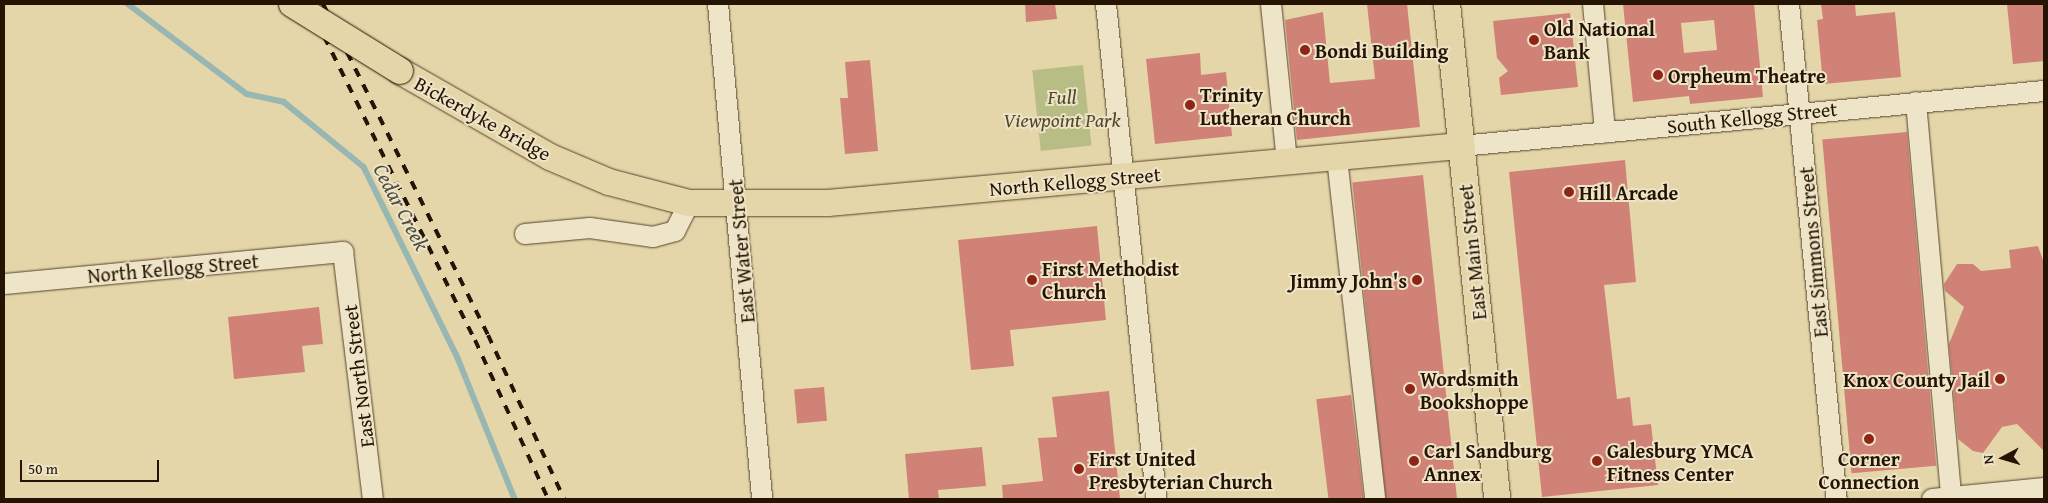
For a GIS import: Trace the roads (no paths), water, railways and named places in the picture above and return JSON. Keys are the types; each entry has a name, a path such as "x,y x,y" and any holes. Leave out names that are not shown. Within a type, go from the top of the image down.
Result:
{"main road":[{"name":"Bickerdyke Bridge","path":"292,4 400,71 550,157 609,182 688,203"},
{"name":"East Main Street","path":"1447,4 1497,499"},
{"name":"North Kellogg Street","path":"688,203 737,205 828,203 1461,146"}],"street":[{"name":"East Water Street","path":"718,4 762,499"},
{"path":"1106,4 1156,499"},
{"path":"1271,4 1287,162"},
{"path":"1593,4 1605,132"},
{"name":"East Simmons Street","path":"1789,4 1837,499"},
{"name":"South Kellogg Street","path":"1461,146 1800,111 2044,91"},
{"path":"1916,102 1942,498 2044,488"},
{"path":"1338,158 1375,499"},
{"path":"525,234 590,228 653,237 675,231 688,203"},
{"name":"North Kellogg Street","path":"4,284 343,252"},
{"name":"East North Street","path":"343,252 373,499"}],"waterway":[{"name":"Cedar Creek","path":"128,4 247,94 284,102 364,167 458,358 515,499"}],"railway":[{"path":"308,4 475,340 548,499"},
{"path":"323,4 488,335 564,499"}],"place":[{"name":"Old National Bank","path":"1534,40"},
{"name":"Bondi Building","path":"1305,50"},
{"name":"Orpheum Theatre","path":"1658,75"},
{"name":"Trinity Lutheran Church","path":"1190,105"},
{"name":"Hill Arcade","path":"1569,192"},
{"name":"First Methodist Church","path":"1032,280"},
{"name":"Jimmy John's","path":"1417,280"},
{"name":"Knox County Jail","path":"2000,379"},
{"name":"Wordsmith Bookshoppe","path":"1410,389"},
{"name":"Corner Connection","path":"1869,439"},
{"name":"Carl Sandburg Annex","path":"1414,461"},
{"name":"Galesburg YMCA Fitness Center","path":"1597,461"},
{"name":"First United Presbyterian Church","path":"1079,469"}],"park label":[{"name":"Full Viewpoint Park","path":"1062,108"}]}
